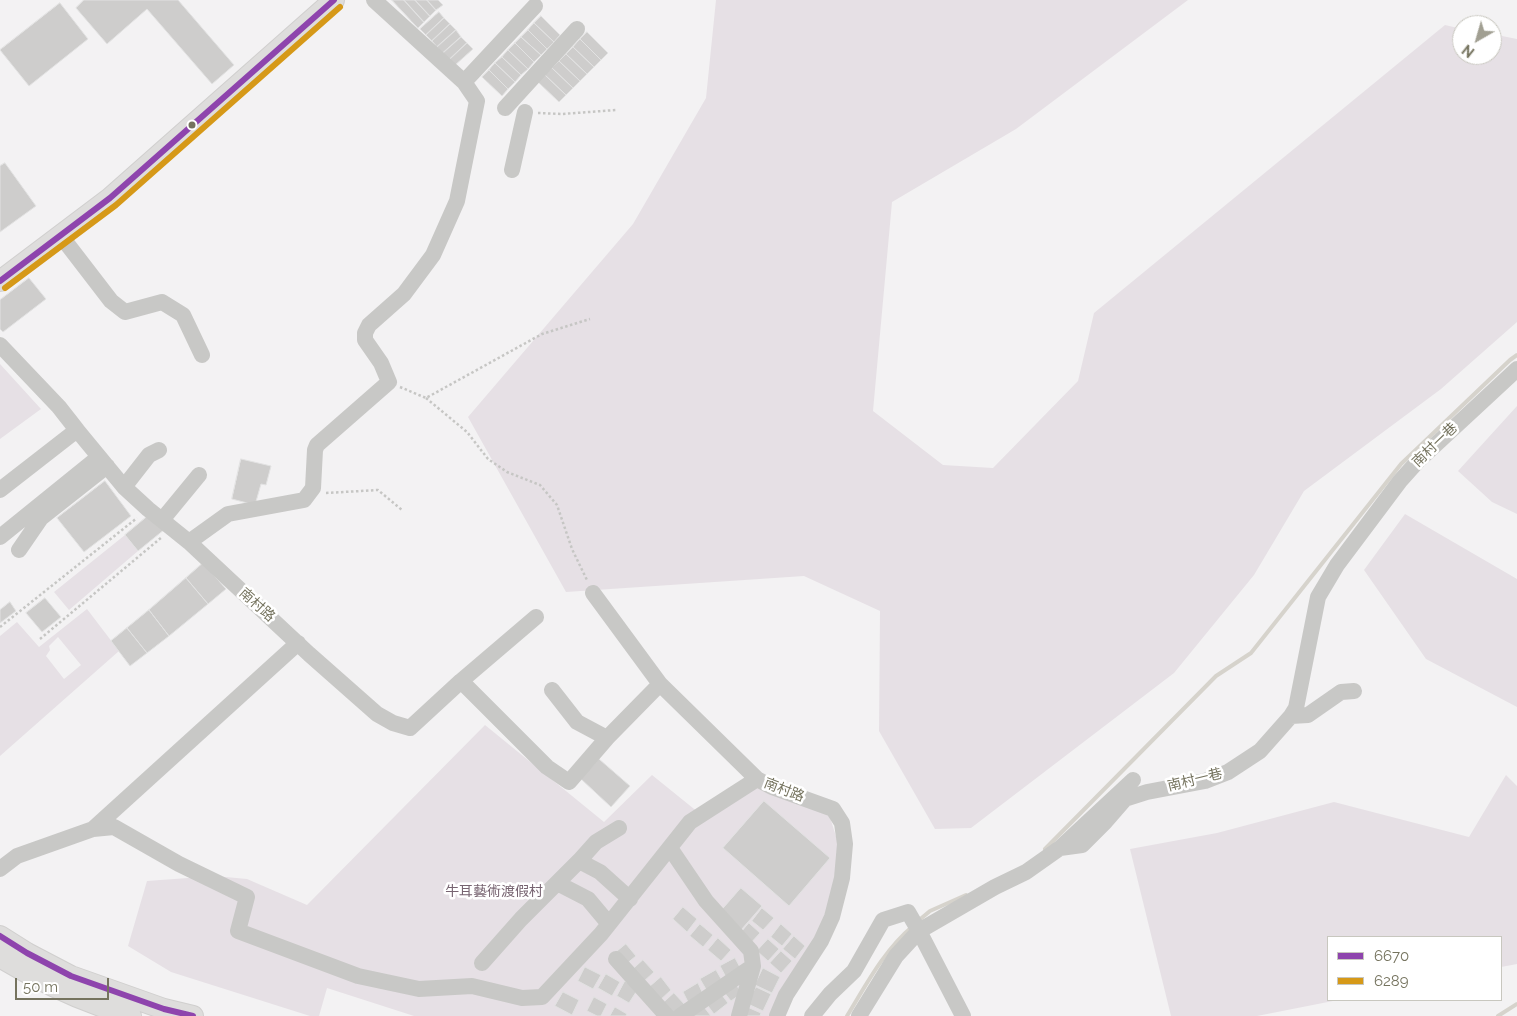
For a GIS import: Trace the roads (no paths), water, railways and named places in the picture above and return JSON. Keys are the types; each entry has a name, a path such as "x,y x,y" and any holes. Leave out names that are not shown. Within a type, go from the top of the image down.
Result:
{"main road":[{"path":"0,280 110,198 334,0"},
{"path":"0,936 27,953 71,976 164,1009 193,1016"},
{"path":"0,957 64,993 131,1016"}],"street":[{"path":"374,0 464,82 477,101 528,112 512,170"},
{"path":"464,82 535,6"},
{"path":"505,108 578,29"},
{"path":"189,542 228,514 304,500 313,488 315,450 317,445 389,382 381,363 365,340 365,333 369,325 404,294 433,255 457,201 477,101"},
{"path":"61,236 111,301 125,312 162,302 183,315 202,355"},
{"name":"南村路","path":"0,345 83,434 124,487 189,542 309,654 377,714 393,723 410,728 461,681 536,617"},
{"name":"南村一巷","path":"859,1016 896,956 919,931 1026,872 1060,848 1082,845 1125,799 1147,792 1205,781 1228,772 1260,751 1292,716 1296,708 1318,597 1337,565 1400,481 1418,461 1517,369"},
{"path":"0,490 83,434"},
{"path":"124,487 149,455 159,450"},
{"path":"0,537 103,461"},
{"path":"20,550 41,518 103,461"},
{"path":"167,524 200,475"},
{"name":"南村路","path":"593,592 660,684 757,779 772,787 833,809 842,823 845,844 842,878 832,917 821,941 786,995 777,1016"},
{"path":"93,829 228,701 298,643"},
{"path":"461,681 547,767 569,782 607,738 660,684"},
{"path":"552,690 577,722 607,738"},
{"path":"1292,716 1308,715 1341,692 1354,691"},
{"path":"0,868 17,856 93,829 114,826 179,864 247,897 238,931 358,976 419,989 472,986 522,998 542,997 609,924 690,822 757,779"},
{"path":"1060,848 1133,780"},
{"path":"482,963 521,919 596,842 619,828"},
{"path":"670,848 706,901 751,951 754,966 738,1016"},
{"path":"579,861 600,872 630,899"},
{"path":"557,883 588,899 609,924"},
{"path":"812,1016 830,994 854,971 884,920 908,912 963,1016"},
{"path":"616,959 667,1016"},
{"path":"680,1016 754,966"}],"waterway":[{"path":"1045,849 1216,676 1251,653 1401,464 1517,355"},
{"path":"918,921 930,911 966,895"},
{"path":"847,1016 884,957 913,926"},
{"path":"1498,1016 1517,1004"}],"park label":[{"name":"牛耳藝術渡假村","path":"494,892"}]}
